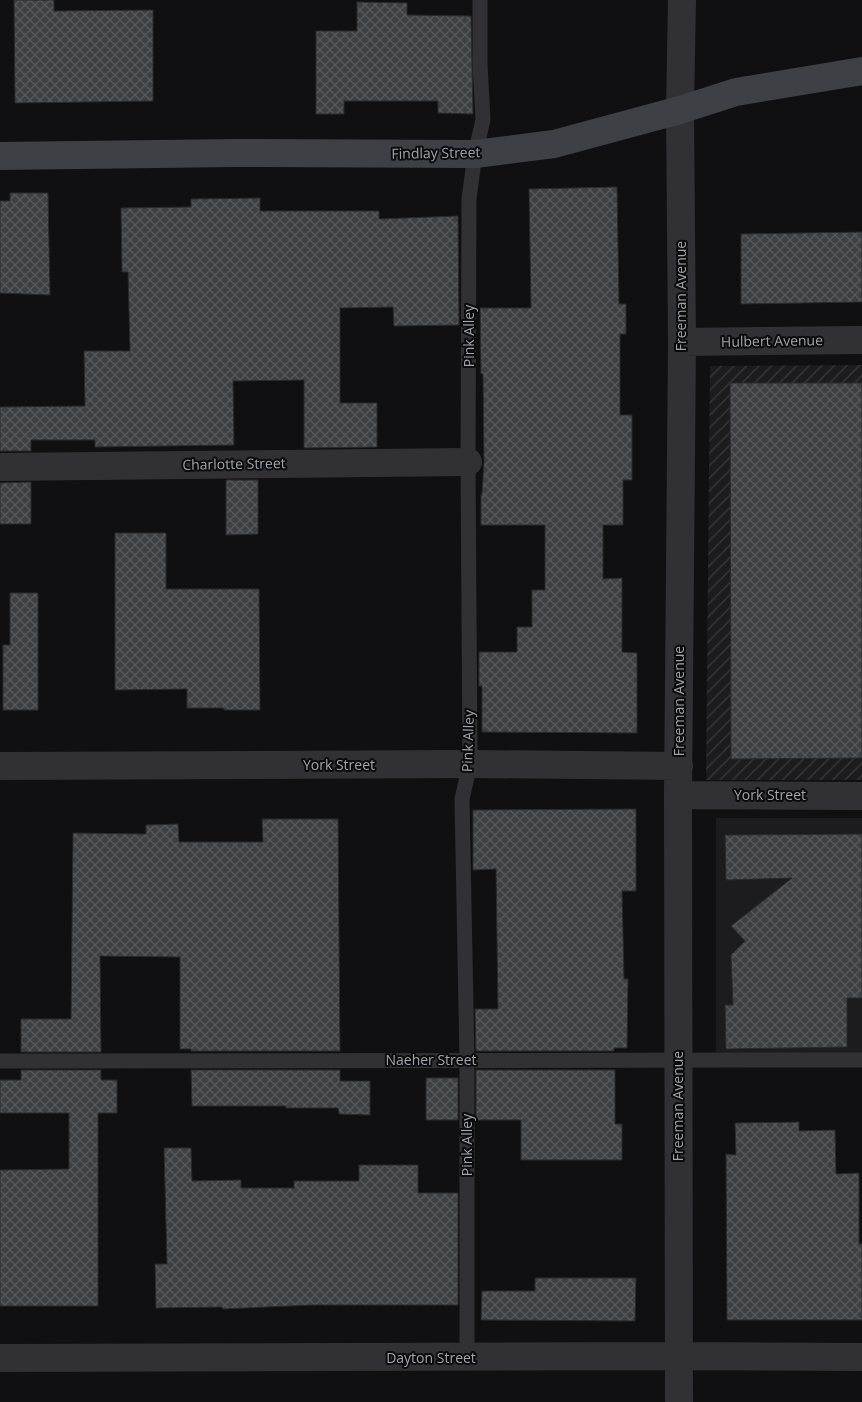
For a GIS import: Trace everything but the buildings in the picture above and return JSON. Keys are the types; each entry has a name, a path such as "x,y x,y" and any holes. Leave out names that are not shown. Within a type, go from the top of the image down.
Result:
{"street":[{"name":"Freeman Avenue","path":"679,1402 678,795 682,342 680,110 682,0"},
{"name":"Findlay Street","path":"0,156 235,153 475,154 554,144 680,110 736,92 862,71"},
{"name":"Hulbert Avenue","path":"682,342 862,340"},
{"name":"Charlotte Street","path":"0,466 468,462"},
{"name":"York Street","path":"0,766 470,764 679,766"},
{"name":"York Street","path":"678,795 862,796"},
{"name":"Dayton Street","path":"0,1358 862,1357"}],"lane":[{"name":"Pink Alley","path":"467,1358 467,1060 462,799 470,764 469,199 475,154 483,120 480,64 480,0"},
{"name":"Naeher Street","path":"0,1062 862,1060"}],"shaded area":[{"path":"862,365 862,780 706,780 710,366"},
{"path":"716,818 862,818 862,1054 716,1055"}]}
